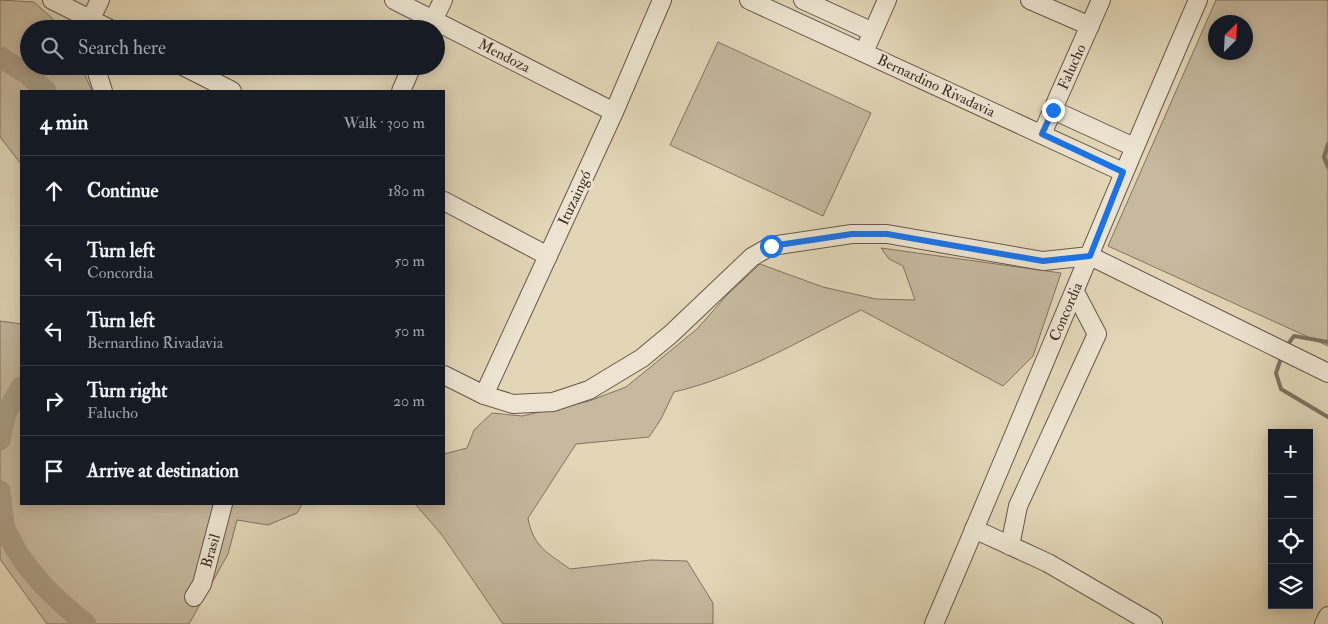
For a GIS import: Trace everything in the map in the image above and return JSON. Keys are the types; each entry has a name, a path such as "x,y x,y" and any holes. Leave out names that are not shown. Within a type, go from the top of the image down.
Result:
{"street":[{"path":"89,20 100,0"},
{"name":"Mendoza","path":"394,0 425,20"},
{"path":"433,20 442,0"},
{"name":"Ituzaingó","path":"484,395 614,112 662,0"},
{"name":"Bernardino Rivadavia","path":"749,0 784,7 864,52 1123,172"},
{"path":"803,0 873,32"},
{"path":"864,52 887,0"},
{"path":"1030,0 1090,26"},
{"name":"Falucho","path":"1042,134 1101,0"},
{"name":"Concordia","path":"934,624 1090,256 1123,172 1198,0"},
{"path":"60,4 80,20"},
{"name":"Mendoza","path":"445,31 614,112"},
{"path":"98,75 103,90"},
{"path":"201,75 230,90"},
{"path":"401,90 408,75"},
{"path":"1053,110 1134,147"},
{"path":"445,202 548,256"},
{"path":"445,376 484,395 513,404 553,402 589,390 642,358 671,334 752,257 771,246 852,234 887,234 1043,261 1090,256 1328,373"},
{"path":"1010,546 1018,506 1097,334 1074,292"},
{"name":"Brasil","path":"194,597 202,584 223,505"},
{"path":"974,529 1048,564 1153,624"},
{"path":"1324,624 1328,616"}],"shaded area":[{"path":"0,0 34,2 54,20 20,20 20,75 85,75 92,90 20,90 20,163 0,137"},
{"path":"1216,0 1328,0 1328,346 1108,246 1208,18 1208,60 1253,60 1253,15 1209,15"},
{"path":"718,42 871,113 823,216 670,145"},
{"path":"881,248 1061,273 1033,356 1003,386 861,310 746,367 722,377 674,392 661,419 649,437 576,444 528,518 530,528 538,543 570,569 651,560 687,561 713,603 713,624 503,624 442,535 416,505 445,505 445,454 467,448 474,430 492,413 522,416 589,401 626,387 697,329 727,295 760,264 823,287 876,299 915,300 903,266 889,259"},
{"path":"0,321 20,324 20,505 301,505 297,513 268,525 237,520 228,554 189,624 47,624 0,559"}],"waterway":[{"path":"0,57 20,70"},
{"path":"28,75 45,90"},
{"path":"1328,144 1324,157 1328,167"},
{"path":"1286,347 1294,336 1328,342"},
{"path":"1282,355 1276,373 1281,389 1328,417"},
{"path":"0,440 6,413 20,389"},
{"path":"0,491 5,528 14,547 41,583 86,624"}],"route":[{"path":"771,246 852,234 887,234 1043,261 1090,256 1123,172 1042,134 1053,110"}]}
